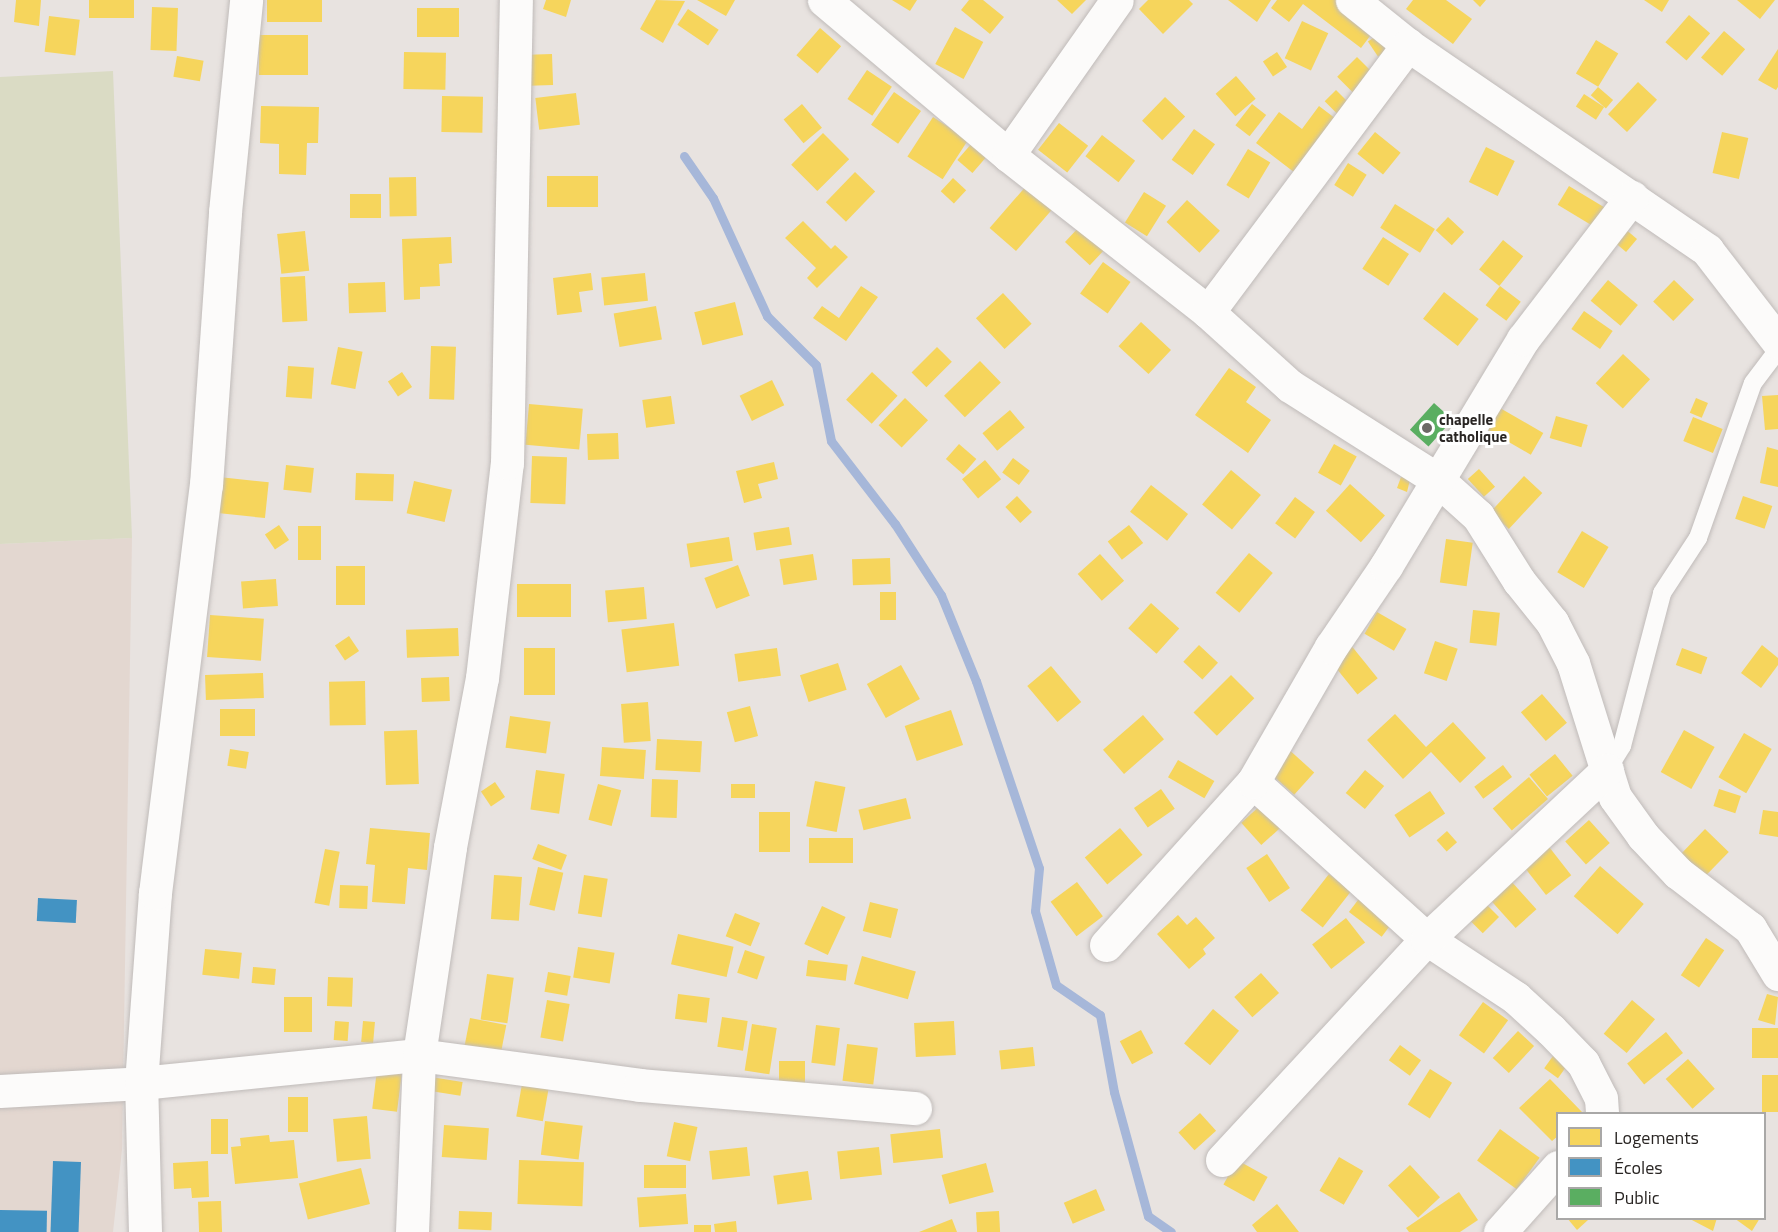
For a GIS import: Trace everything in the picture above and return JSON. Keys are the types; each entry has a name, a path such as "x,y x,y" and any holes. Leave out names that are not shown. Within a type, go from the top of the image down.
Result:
{"street":[{"path":"145,1232 141,1083 155,893 206,485 225,212 246,0"},
{"path":"412,1232 419,1055 450,847 482,678 507,462 516,0"},
{"path":"824,0 1008,155 1208,312 1290,386 1438,480 1478,516 1519,581 1552,622 1573,663 1615,797 1643,836 1697,889 1749,928 1778,974"},
{"path":"1008,155 1117,0"},
{"path":"1352,0 1408,45 1707,250 1778,342"},
{"path":"1208,312 1408,45"},
{"path":"1106,945 1253,782 1330,647 1438,480 1523,339 1632,197"},
{"path":"1222,1160 1427,939 1607,770"},
{"path":"1253,782 1427,939 1516,999 1551,1030 1583,1063 1601,1098 1602,1112"},
{"path":"0,1091 141,1083 419,1055 640,1085 915,1108"},
{"path":"1500,1232 1556,1168"}],"lane":[{"path":"1607,770 1622,746 1662,593 1698,538 1753,383 1778,350"}],"shaded area":[{"path":"132,538 122,1150 113,1232 0,1232 0,544"}],"green space":[{"path":"113,71 132,538 0,544 0,77"}],"building: Logements":[{"path":"16,0 41,0 39,26 14,22"},
{"path":"89,0 134,0 134,18 89,18"},
{"path":"267,0 322,0 322,22 267,22"},
{"path":"546,0 571,0 566,17 543,9"},
{"path":"656,0 685,1 663,43 640,29"},
{"path":"697,0 735,0 726,16"},
{"path":"892,0 917,0 910,11"},
{"path":"969,0 983,0 1004,17 990,34 961,10"},
{"path":"1057,0 1086,0 1072,14"},
{"path":"1148,0 1189,0 1193,4 1163,34 1139,9"},
{"path":"1228,0 1271,0 1257,22"},
{"path":"1277,0 1340,0 1376,28 1361,48 1303,4 1289,22 1271,8"},
{"path":"1413,0 1446,0 1472,19 1453,44 1406,9"},
{"path":"1473,0 1486,0 1480,7"},
{"path":"1644,0 1669,0 1662,12"},
{"path":"1737,0 1775,0 1760,19"},
{"path":"152,7 178,8 176,51 150,50"},
{"path":"417,8 459,8 459,37 417,37"},
{"path":"688,9 719,30 708,45 677,25"},
{"path":"1689,15 1710,33 1687,61 1665,42"},
{"path":"49,16 80,20 75,56 45,52"},
{"path":"1302,21 1328,33 1311,70 1285,58"},
{"path":"955,27 983,42 964,79 935,64"},
{"path":"820,28 841,46 818,74 796,55"},
{"path":"1724,31 1745,49 1722,76 1701,57"},
{"path":"1382,32 1392,47 1378,56 1368,42"},
{"path":"259,35 308,35 308,75 259,75"},
{"path":"1596,40 1618,53 1598,87 1576,73"},
{"path":"1778,49 1778,87 1776,90 1758,80"},
{"path":"404,52 446,53 445,90 403,89"},
{"path":"1277,52 1287,67 1273,76 1263,62"},
{"path":"552,54 553,85 529,86 528,55"},
{"path":"177,56 204,61 200,81 173,77"},
{"path":"1357,57 1374,74 1354,94 1337,77"},
{"path":"867,70 892,87 872,116 847,99"},
{"path":"1236,76 1256,99 1235,116 1216,94"},
{"path":"1638,82 1657,100 1627,132 1608,114"},
{"path":"1598,87 1613,100 1606,108 1591,95"},
{"path":"1336,90 1352,106 1341,118 1325,101"},
{"path":"894,92 921,111 898,144 871,125"},
{"path":"576,93 580,125 539,130 535,98"},
{"path":"1584,94 1604,107 1596,120 1576,107"},
{"path":"442,96 483,97 482,133 441,132"},
{"path":"1165,97 1185,116 1162,140 1142,121"},
{"path":"802,104 822,128 804,143 784,119"},
{"path":"1252,104 1266,115 1250,136 1235,125"},
{"path":"261,106 319,107 318,143 307,143 306,175 279,174 279,144 260,143"},
{"path":"1319,106 1344,125 1303,179 1256,143 1279,112 1302,129"},
{"path":"933,117 968,140 943,179 907,156"},
{"path":"1059,123 1088,146 1067,173 1038,150"},
{"path":"1194,129 1215,144 1193,175 1172,160"},
{"path":"1375,132 1401,153 1383,175 1357,154"},
{"path":"1722,132 1748,138 1739,179 1713,173"},
{"path":"823,133 849,159 817,191 791,165"},
{"path":"979,135 994,148 972,173 957,160"},
{"path":"1102,135 1135,161 1118,182 1085,156"},
{"path":"1486,147 1515,161 1498,196 1469,182"},
{"path":"1248,149 1270,162 1249,198 1226,185"},
{"path":"1348,163 1367,175 1353,197 1334,185"},
{"path":"855,172 875,191 846,222 826,202"},
{"path":"547,176 598,176 598,207 547,207"},
{"path":"389,177 416,177 417,216 390,216"},
{"path":"953,178 966,190 954,203 941,191"},
{"path":"1027,185 1053,208 1016,251 990,228"},
{"path":"1569,186 1605,208 1594,226 1558,205"},
{"path":"1144,192 1166,206 1147,236 1125,223"},
{"path":"350,194 381,194 381,218 350,218"},
{"path":"1187,200 1220,231 1199,253 1167,222"},
{"path":"1395,204 1435,229 1420,253 1380,228"},
{"path":"1448,217 1464,232 1452,245 1436,230"},
{"path":"803,221 831,249 835,245 848,257 817,288 807,278 816,268 785,238"},
{"path":"1080,226 1105,249 1090,265 1065,242"},
{"path":"1624,228 1637,239 1626,252 1613,241"},
{"path":"305,231 309,271 281,274 277,234"},
{"path":"451,237 452,263 439,264 440,286 420,287 420,299 404,300 402,239"},
{"path":"1383,237 1409,254 1388,286 1362,269"},
{"path":"1503,240 1523,256 1499,286 1479,270"},
{"path":"1103,262 1131,282 1108,314 1080,294"},
{"path":"591,273 593,290 579,292 582,312 557,315 553,278"},
{"path":"645,273 648,301 604,305 601,278"},
{"path":"305,276 307,321 282,322 280,277"},
{"path":"1608,280 1638,305 1621,326 1591,301"},
{"path":"1674,280 1694,299 1673,321 1653,302"},
{"path":"385,282 386,312 349,313 348,283"},
{"path":"861,286 878,297 846,341 813,318 822,306 839,318"},
{"path":"1500,286 1521,302 1506,321 1486,305"},
{"path":"1444,292 1479,319 1458,346 1423,319"},
{"path":"1003,293 1032,324 1005,349 976,318"},
{"path":"735,302 743,335 702,345 694,312"},
{"path":"656,306 662,339 620,347 614,313"},
{"path":"1584,311 1613,331 1600,349 1571,329"},
{"path":"1141,322 1171,350 1148,374 1118,346"},
{"path":"431,346 456,347 454,400 429,399"},
{"path":"338,347 363,352 355,389 331,384"},
{"path":"937,347 952,362 926,387 912,372"},
{"path":"1623,354 1650,379 1623,408 1596,383"},
{"path":"980,361 1001,383 965,417 944,396"},
{"path":"288,366 314,368 312,399 286,397"},
{"path":"1229,368 1256,387 1246,402 1271,420 1248,453 1195,415"},
{"path":"402,372 412,387 398,396 388,382"},
{"path":"872,372 898,396 872,424 846,400"},
{"path":"772,380 784,405 752,421 740,396"},
{"path":"1778,395 1778,429 1765,430 1762,396"},
{"path":"671,396 675,424 646,428 642,400"},
{"path":"905,398 928,420 902,448 879,425"},
{"path":"1696,398 1708,403 1702,418 1690,413"},
{"path":"529,404 583,409 579,450 525,445"},
{"path":"1500,408 1543,433 1531,455 1488,430"},
{"path":"1010,410 1025,428 997,451 982,433"},
{"path":"1556,416 1588,425 1581,447 1550,438"},
{"path":"1693,417 1723,429 1713,453 1683,441"},
{"path":"618,433 619,459 588,460 587,434"},
{"path":"959,444 976,459 963,474 946,459"},
{"path":"1334,444 1357,457 1341,485 1318,473"},
{"path":"1767,447 1778,450 1778,487 1760,483"},
{"path":"532,456 567,457 565,504 530,503"},
{"path":"1013,458 1030,471 1019,485 1002,472"},
{"path":"985,460 1001,479 978,498 962,479"},
{"path":"774,462 778,479 758,484 762,498 744,503 736,471"},
{"path":"286,465 314,468 311,493 283,490"},
{"path":"1479,469 1495,487 1484,497 1468,479"},
{"path":"1231,470 1261,495 1232,530 1202,504"},
{"path":"356,473 394,474 393,501 355,500"},
{"path":"1524,476 1542,493 1509,529 1491,512"},
{"path":"219,477 269,482 265,518 215,513"},
{"path":"1401,477 1410,480 1407,492 1397,488"},
{"path":"414,481 452,490 445,522 407,513"},
{"path":"1350,484 1385,515 1361,542 1326,511"},
{"path":"1151,485 1188,514 1167,541 1130,512"},
{"path":"1017,496 1032,512 1020,523 1005,507"},
{"path":"1743,496 1772,506 1764,529 1735,519"},
{"path":"1295,497 1315,512 1295,538 1275,523"},
{"path":"279,525 289,540 275,549 265,535"},
{"path":"1129,525 1143,543 1122,560 1108,542"},
{"path":"298,526 321,526 321,560 298,560"},
{"path":"789,527 792,545 756,550 753,533"},
{"path":"1582,531 1609,547 1584,588 1557,572"},
{"path":"729,537 733,561 690,567 687,544"},
{"path":"1446,539 1473,543 1467,586 1440,583"},
{"path":"1249,553 1273,573 1239,613 1216,593"},
{"path":"813,554 817,580 783,585 779,559"},
{"path":"1100,554 1124,581 1102,601 1078,574"},
{"path":"890,558 891,584 853,585 852,559"},
{"path":"738,565 750,596 716,609 704,578"},
{"path":"336,566 365,566 365,605 336,605"},
{"path":"276,579 278,606 243,608 241,581"},
{"path":"517,584 571,584 571,617 517,617"},
{"path":"644,587 647,619 608,622 605,590"},
{"path":"880,592 896,592 896,620 880,620"},
{"path":"1151,603 1179,628 1156,654 1128,628"},
{"path":"1473,610 1500,613 1496,646 1470,643"},
{"path":"1377,612 1406,629 1394,651 1364,634"},
{"path":"210,615 264,619 261,661 207,657"},
{"path":"674,623 679,666 627,672 621,629"},
{"path":"458,628 459,656 407,658 406,630"},
{"path":"349,636 359,651 345,660 335,646"},
{"path":"1435,641 1458,649 1447,681 1424,673"},
{"path":"1350,644 1378,678 1357,695 1330,660"},
{"path":"1199,645 1218,663 1202,680 1183,662"},
{"path":"1762,645 1778,658 1778,665 1761,688 1741,673"},
{"path":"524,648 555,648 555,695 524,695"},
{"path":"777,648 781,676 738,682 734,654"},
{"path":"1682,648 1707,657 1701,674 1676,665"},
{"path":"838,663 847,690 809,702 800,675"},
{"path":"901,665 920,699 886,718 867,684"},
{"path":"1051,666 1081,702 1057,722 1027,686"},
{"path":"263,673 264,698 206,700 205,675"},
{"path":"1231,675 1254,698 1217,736 1194,712"},
{"path":"449,677 450,701 422,702 421,678"},
{"path":"365,681 366,725 330,726 329,682"},
{"path":"1542,694 1567,723 1546,741 1521,712"},
{"path":"648,702 651,741 624,743 621,704"},
{"path":"750,706 758,736 735,742 727,712"},
{"path":"220,709 255,709 255,736 220,736"},
{"path":"951,710 963,745 917,761 905,726"},
{"path":"1395,714 1426,747 1453,722 1486,758 1460,783 1431,752 1403,779 1367,740"},
{"path":"1143,715 1164,739 1124,774 1103,750"},
{"path":"510,716 551,722 546,753 506,748"},
{"path":"417,730 419,784 386,785 384,731"},
{"path":"1684,730 1715,747 1691,789 1661,772"},
{"path":"1744,733 1772,749 1746,793 1718,777"},
{"path":"657,739 702,741 700,772 655,770"},
{"path":"602,747 646,750 644,779 600,776"},
{"path":"1286,747 1314,772 1294,795 1266,769"},
{"path":"230,749 249,752 246,769 227,766"},
{"path":"1555,754 1573,776 1547,797 1529,775"},
{"path":"1178,760 1214,781 1204,798 1168,777"},
{"path":"1503,765 1512,777 1483,799 1474,787"},
{"path":"536,770 565,774 559,814 530,810"},
{"path":"1365,770 1384,786 1365,809 1346,793"},
{"path":"1529,777 1548,799 1512,830 1493,808"},
{"path":"652,779 678,780 677,818 651,817"},
{"path":"815,781 845,787 837,832 806,826"},
{"path":"495,782 505,797 491,806 481,792"},
{"path":"598,784 621,790 612,826 588,820"},
{"path":"731,784 755,784 755,798 731,798"},
{"path":"1161,789 1175,809 1148,828 1134,808"},
{"path":"1719,789 1741,796 1735,813 1713,806"},
{"path":"1430,791 1445,813 1409,837 1394,815"},
{"path":"906,798 911,818 864,830 858,810"},
{"path":"1262,804 1282,826 1261,845 1241,823"},
{"path":"1763,810 1778,812 1778,837 1759,834"},
{"path":"759,812 790,812 790,852 759,852"},
{"path":"1589,820 1610,843 1586,864 1565,841"},
{"path":"370,828 430,833 427,870 408,868 405,904 372,902 375,865 366,864"},
{"path":"1120,828 1142,855 1107,884 1085,858"},
{"path":"1705,829 1729,852 1704,877 1681,854"},
{"path":"1447,831 1457,842 1447,852 1437,840"},
{"path":"809,838 853,838 853,863 809,863"},
{"path":"1546,843 1571,875 1546,895 1521,863"},
{"path":"538,844 567,855 561,870 532,859"},
{"path":"325,849 340,852 329,906 315,903"},
{"path":"1267,854 1290,888 1269,902 1246,868"},
{"path":"1600,866 1644,904 1618,934 1574,896"},
{"path":"538,867 563,873 555,911 529,905"},
{"path":"1329,874 1351,891 1323,927 1301,910"},
{"path":"494,875 522,877 519,921 491,919"},
{"path":"584,875 608,879 602,917 578,914"},
{"path":"1511,881 1536,909 1516,928 1490,900"},
{"path":"1077,882 1103,916 1077,936 1051,902"},
{"path":"340,885 368,886 367,909 339,908"},
{"path":"1361,896 1394,921 1382,937 1349,912"},
{"path":"870,902 898,909 891,938 863,931"},
{"path":"1487,905 1499,917 1483,933 1471,921"},
{"path":"822,906 846,917 828,955 804,944"},
{"path":"735,913 760,923 751,946 726,936"},
{"path":"1178,915 1187,925 1196,917 1215,938 1203,949 1206,954 1189,969 1157,934"},
{"path":"1346,918 1365,942 1331,969 1312,944"},
{"path":"678,934 734,947 727,977 671,964"},
{"path":"1706,938 1724,950 1699,988 1681,975"},
{"path":"578,947 615,953 610,983 573,978"},
{"path":"205,949 242,953 239,979 202,975"},
{"path":"745,950 765,957 757,980 737,973"},
{"path":"862,956 916,971 908,999 854,984"},
{"path":"808,960 848,965 846,981 806,976"},
{"path":"253,967 276,969 275,985 252,983"},
{"path":"548,972 571,976 567,996 545,992"},
{"path":"1261,973 1279,993 1252,1017 1234,997"},
{"path":"487,974 514,978 507,1023 481,1020"},
{"path":"328,977 353,978 352,1007 327,1006"},
{"path":"678,994 710,998 707,1023 675,1019"},
{"path":"1767,994 1778,997 1775,1025 1758,1020"},
{"path":"284,997 312,997 312,1032 284,1032"},
{"path":"547,1000 570,1004 563,1041 540,1037"},
{"path":"1632,1000 1655,1019 1627,1053 1604,1034"},
{"path":"1483,1002 1508,1020 1484,1053 1459,1035"},
{"path":"1213,1009 1239,1031 1210,1065 1184,1043"},
{"path":"722,1017 748,1021 743,1051 717,1047"},
{"path":"470,1018 506,1025 501,1054 464,1046"},
{"path":"335,1021 349,1022 348,1041 334,1040"},
{"path":"363,1021 375,1022 373,1043 361,1042"},
{"path":"954,1021 956,1055 916,1057 914,1023"},
{"path":"752,1024 777,1028 769,1074 745,1070"},
{"path":"816,1025 840,1028 835,1066 811,1063"},
{"path":"1752,1028 1778,1028 1778,1058 1752,1058"},
{"path":"1141,1030 1153,1053 1132,1064 1120,1041"},
{"path":"1518,1031 1534,1046 1509,1073 1493,1058"},
{"path":"1666,1032 1683,1053 1644,1084 1627,1063"},
{"path":"847,1044 878,1048 873,1085 842,1081"},
{"path":"1400,1045 1421,1060 1410,1076 1389,1060"},
{"path":"1033,1047 1035,1066 1001,1069 999,1051"},
{"path":"1553,1056 1567,1066 1558,1078 1544,1068"},
{"path":"1688,1059 1715,1089 1692,1109 1666,1079"},
{"path":"779,1061 805,1061 805,1091 779,1091"},
{"path":"1430,1069 1452,1083 1430,1118 1408,1105"},
{"path":"377,1070 402,1073 397,1112 372,1109"},
{"path":"1762,1075 1778,1075 1778,1112 1762,1112"},
{"path":"431,1077 463,1082 460,1096 429,1091"},
{"path":"1550,1079 1582,1112 1556,1112 1556,1138 1552,1141 1519,1108"},
{"path":"522,1084 549,1089 543,1121 516,1116"},
{"path":"288,1097 308,1097 308,1132 288,1132"},
{"path":"1200,1113 1216,1131 1195,1150 1178,1132"},
{"path":"367,1116 371,1159 337,1162 333,1119"},
{"path":"211,1119 228,1119 228,1154 211,1154"},
{"path":"545,1121 583,1126 579,1159 541,1155"},
{"path":"674,1122 697,1127 690,1161 667,1156"},
{"path":"444,1125 489,1128 487,1160 442,1157"},
{"path":"940,1129 943,1158 893,1163 890,1134"},
{"path":"1500,1129 1540,1158 1517,1189 1477,1161"},
{"path":"269,1135 270,1142 294,1140 298,1178 235,1184 231,1147 241,1146 240,1138"},
{"path":"747,1147 750,1176 712,1180 709,1151"},
{"path":"879,1147 882,1175 840,1179 837,1151"},
{"path":"1339,1157 1363,1171 1344,1205 1320,1191"},
{"path":"519,1160 584,1162 582,1206 517,1204"},
{"path":"1237,1160 1268,1177 1254,1201 1223,1184"},
{"path":"208,1161 209,1197 192,1198 191,1188 174,1189 173,1163"},
{"path":"986,1163 994,1192 949,1204 942,1175"},
{"path":"644,1165 686,1165 686,1188 644,1188"},
{"path":"1410,1165 1440,1197 1418,1218 1388,1185"},
{"path":"361,1168 370,1204 308,1219 299,1183"},
{"path":"808,1171 812,1200 777,1205 773,1176"},
{"path":"1096,1189 1105,1210 1073,1224 1064,1203"},
{"path":"1459,1192 1478,1220 1460,1232 1409,1232 1406,1228"},
{"path":"686,1194 688,1224 639,1227 637,1197"},
{"path":"221,1201 222,1232 199,1232 198,1202"},
{"path":"1277,1204 1299,1232 1257,1232 1252,1225"},
{"path":"459,1211 492,1212 491,1230 458,1229"},
{"path":"999,1211 1000,1232 977,1232 976,1212"},
{"path":"952,1219 957,1232 919,1232"},
{"path":"1569,1220 1588,1220 1577,1230"},
{"path":"1692,1220 1716,1220 1713,1231"},
{"path":"1737,1220 1759,1220 1752,1231"},
{"path":"736,1221 737,1232 715,1232 714,1224"},
{"path":"694,1225 711,1225 711,1232 694,1232"}],"building: Écoles":[{"path":"38,898 77,900 76,923 37,921"},
{"path":"53,1161 81,1162 79,1232 51,1232"},
{"path":"0,1210 47,1211 47,1232 0,1232"}],"building: Public":[{"path":"1434,403 1453,420 1428,446 1410,430"}],"waterway":[{"path":"684,156 713,198 767,316 816,365 831,441 895,524 941,595 976,681 1039,868 1035,911 1056,985 1100,1015 1114,1092 1148,1216 1171,1232"}],"place":[{"name":"chapelle catholique","path":"1427,428"}]}
